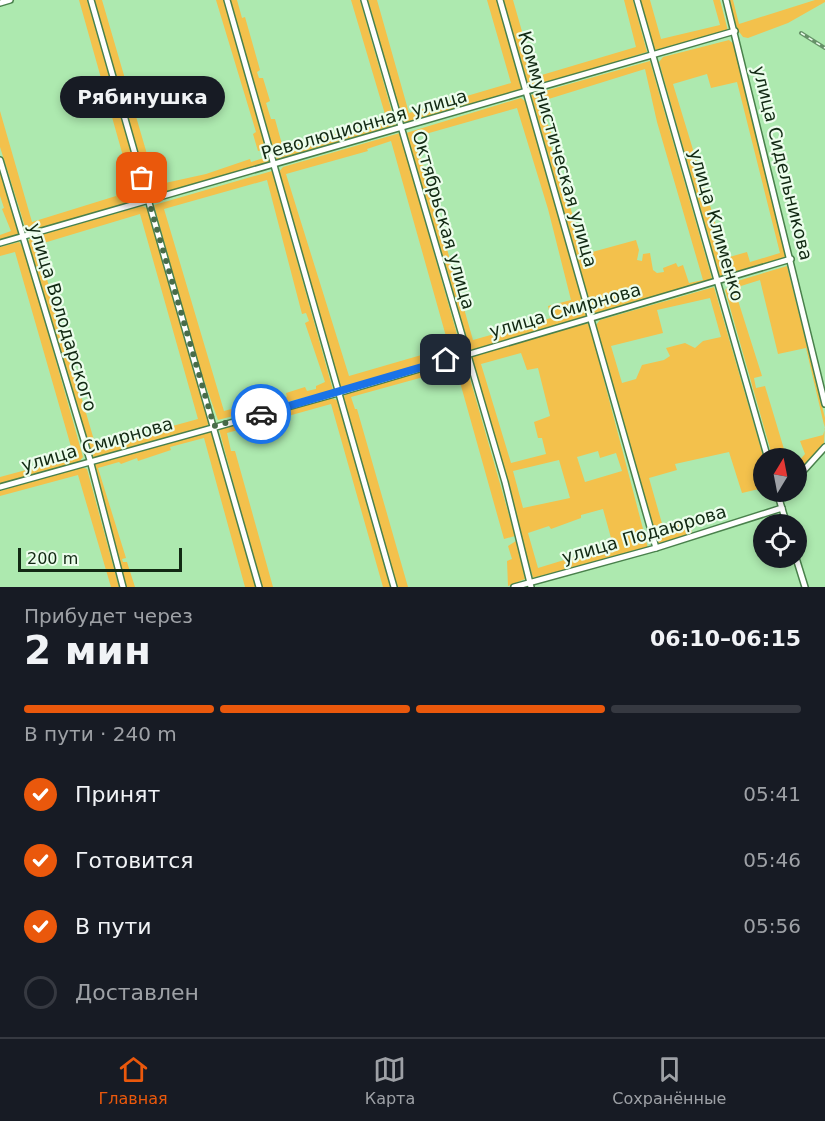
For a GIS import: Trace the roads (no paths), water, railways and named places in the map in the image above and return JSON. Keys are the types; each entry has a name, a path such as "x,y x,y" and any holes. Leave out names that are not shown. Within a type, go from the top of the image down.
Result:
{"street":[{"path":"0,3 10,0"},
{"path":"91,0 259,587"},
{"path":"227,0 276,165 394,587"},
{"name":"Октябрьская улица","path":"364,0 505,482 530,585"},
{"name":"Коммунистическая улица","path":"500,0 656,548"},
{"name":"улица Клименко","path":"637,0 765,448"},
{"name":"улица Сидельникова","path":"726,0 825,404"},
{"name":"Революционная улица","path":"0,243 735,31"},
{"name":"улица Володарского","path":"0,160 90,460 123,587"},
{"name":"улица Смирнова","path":"0,487 90,460 338,393 717,283 791,259"},
{"path":"807,467 825,447"},
{"path":"780,502 784,514"},
{"name":"улица Подаюрова","path":"514,587 530,585 656,548 782,508"},
{"path":"799,568 805,587"}],"railway":[{"path":"801,33 825,48"}],"place":[{"name":"Рябинушка","path":"142,178"}]}
